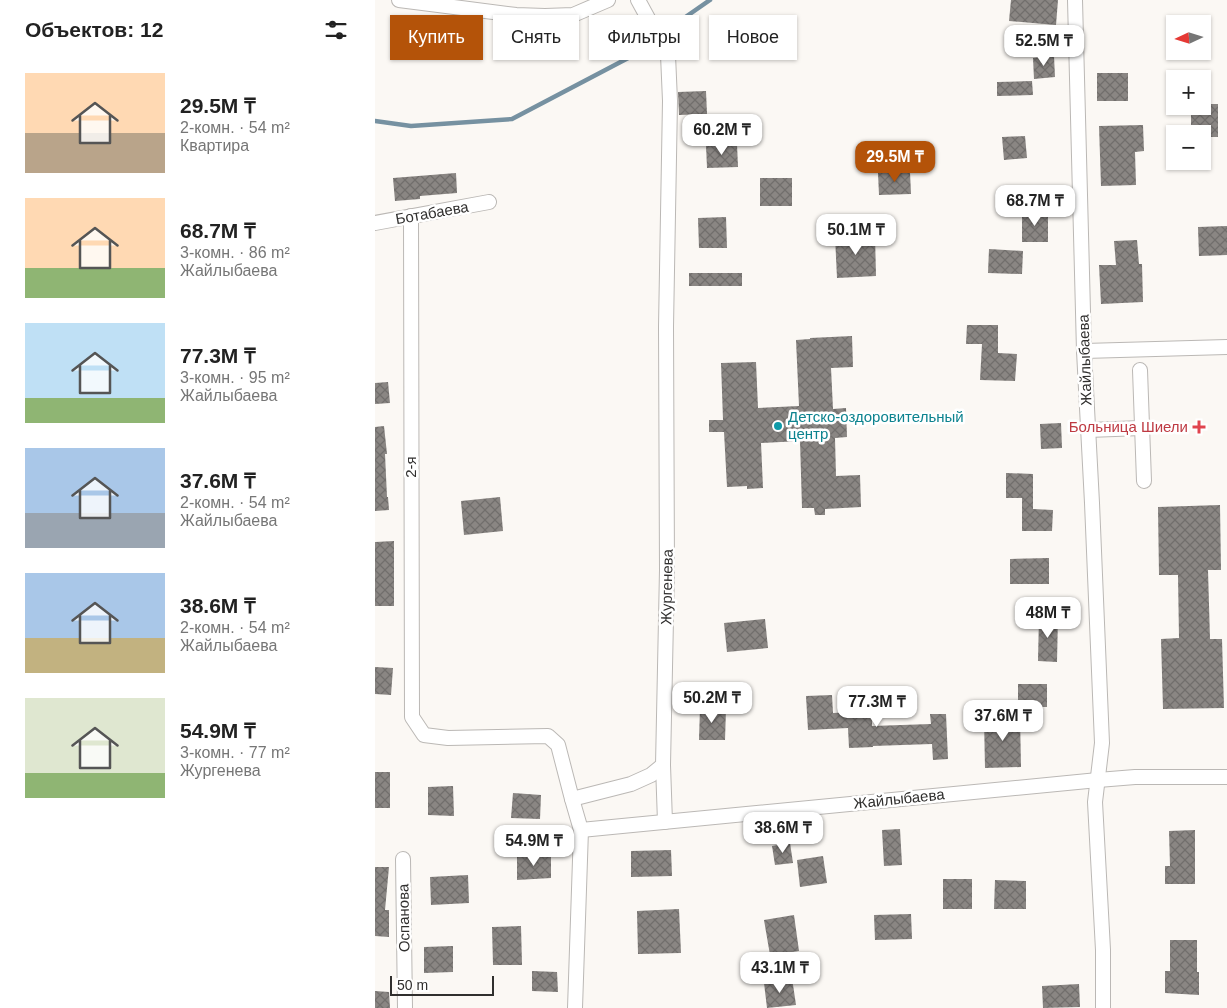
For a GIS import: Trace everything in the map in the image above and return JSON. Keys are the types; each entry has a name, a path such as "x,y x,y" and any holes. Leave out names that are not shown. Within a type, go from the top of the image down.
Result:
{"street":[{"path":"399,0 516,15 545,16 573,14 608,0"},
{"name":"Жургенева","path":"638,0 668,55 670,101 666,327 667,570 663,765 665,822"},
{"name":"Жайлыбаева","path":"1075,0 1083,351 1092,502 1102,744 1098,780"},
{"name":"Ботабаева","path":"375,223 489,202"},
{"name":"2-я","path":"411,216 412,717 424,735 448,738 548,736 559,745 572,799"},
{"path":"1083,351 1227,347"},
{"path":"1140,370 1144,481"},
{"path":"1088,430 1142,428"},
{"path":"575,1008 581,830 572,799 631,784 651,774 663,765"},
{"name":"Жайлыбаева","path":"581,830 1098,780 1135,777 1227,777"},
{"path":"1098,780 1095,802 1103,950 1103,1008"},
{"name":"Оспанова","path":"403,859 405,1008"}],"building":[{"path":"1011,0 1058,0 1056,25 1009,21"},
{"path":"1054,56 1055,77 1034,79 1033,58"},
{"path":"1097,73 1128,73 1128,101 1097,101"},
{"path":"1032,81 1033,95 997,96 997,82"},
{"path":"706,91 707,114 679,115 678,92"},
{"path":"1211,104 1218,104 1218,137 1211,137 1211,125 1191,125 1191,115 1211,115"},
{"path":"1143,125 1144,151 1135,152 1136,185 1101,186 1099,126"},
{"path":"1025,136 1027,158 1004,160 1002,137"},
{"path":"737,144 738,167 707,168 706,145"},
{"path":"910,172 911,194 879,195 878,173"},
{"path":"456,173 457,193 420,196 420,199 395,201 393,178"},
{"path":"760,178 792,178 792,206 760,206"},
{"path":"1022,211 1048,211 1048,242 1022,242"},
{"path":"726,217 727,248 699,248 698,218"},
{"path":"1227,226 1227,255 1199,256 1198,227"},
{"path":"875,235 876,276 837,278 835,236"},
{"path":"1137,240 1139,264 1142,264 1143,302 1101,304 1099,265 1116,265 1114,241"},
{"path":"989,249 1023,251 1022,274 988,273"},
{"path":"689,273 742,273 742,286 689,286"},
{"path":"967,325 998,325 998,353 1017,354 1015,381 980,380 982,344 966,344"},
{"name":"Детско-оздоровительный центр","path":"852,336 853,367 831,368 833,409 846,408 847,437 835,438 836,476 860,475 861,507 825,509 825,515 815,515 814,508 802,508 800,441 761,443 763,488 747,489 747,486 727,487 724,432 709,432 709,420 723,420 721,363 756,362 758,408 799,406 796,340"},
{"path":"388,382 390,403 375,404 375,383"},
{"path":"1061,423 1062,448 1041,449 1040,424"},
{"path":"384,426 389,510 375,511 375,427"},
{"path":"1006,473 1033,474 1033,509 1053,510 1052,531 1022,531 1022,498 1006,498"},
{"path":"500,497 503,531 464,535 461,501"},
{"path":"1220,505 1221,570 1208,570 1210,639 1222,639 1224,708 1163,709 1161,639 1179,638 1178,575 1159,575 1158,507"},
{"path":"394,541 394,606 375,606 375,542"},
{"path":"1049,558 1049,584 1010,584 1010,559"},
{"path":"1039,616 1058,616 1057,662 1038,661"},
{"path":"765,619 768,648 727,652 724,623"},
{"path":"375,667 393,668 391,695 375,694"},
{"path":"1018,684 1047,684 1047,707 1018,707"},
{"path":"832,695 833,713 872,711 872,726 931,724 930,714 946,714 948,759 933,760 932,744 849,748 848,728 808,730 806,696"},
{"path":"700,707 726,708 725,740 699,740"},
{"path":"1020,717 1021,767 985,768 984,718"},
{"path":"375,772 390,772 390,808 375,808"},
{"path":"453,786 454,816 428,815 428,787"},
{"path":"513,793 541,795 540,819 511,818"},
{"path":"900,829 902,865 884,866 882,830"},
{"path":"1195,830 1195,884 1165,884 1165,866 1170,866 1169,831"},
{"path":"790,843 793,863 775,865 772,846"},
{"path":"671,850 672,876 631,877 631,851"},
{"path":"551,854 551,878 517,880 517,856"},
{"path":"823,856 827,883 800,887 797,860"},
{"path":"375,867 389,867 385,910 389,910 389,937 375,936"},
{"path":"468,875 469,903 431,905 430,877"},
{"path":"943,879 972,879 972,909 943,909"},
{"path":"995,880 1026,881 1026,909 994,909"},
{"path":"679,909 681,953 638,954 637,911"},
{"path":"911,914 912,939 875,940 874,915"},
{"path":"794,915 799,951 770,955 764,920"},
{"path":"521,926 522,965 493,965 492,927"},
{"path":"1170,940 1197,940 1199,995 1165,993 1165,971 1170,971"},
{"path":"453,946 453,972 424,973 424,947"},
{"path":"532,971 557,972 558,992 532,991"},
{"path":"792,978 796,1005 767,1008 764,983"},
{"path":"1079,984 1080,1007 1043,1008 1042,986"},
{"path":"375,991 389,992 390,1008 375,1008"}],"waterway":[{"path":"688,15 710,0"},
{"path":"375,121 411,126 512,119 624,60"}],"place":[{"name":"Детско-оздоровительный центр","path":"778,426"},
{"name":"Больница Шиели","path":"1199,427"}]}
